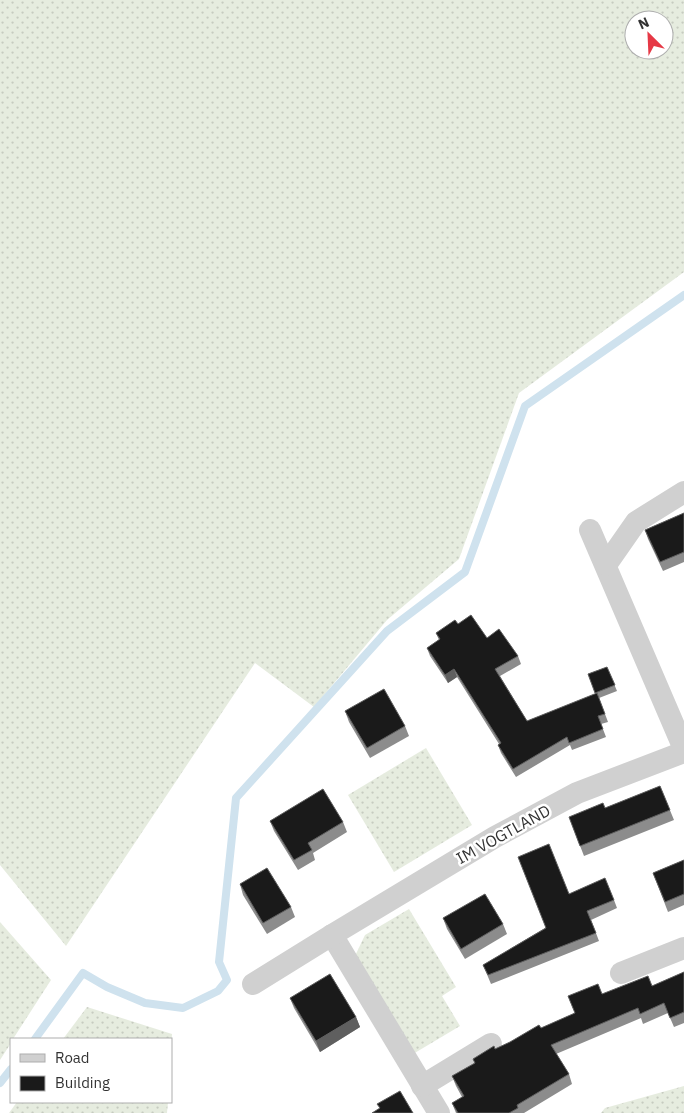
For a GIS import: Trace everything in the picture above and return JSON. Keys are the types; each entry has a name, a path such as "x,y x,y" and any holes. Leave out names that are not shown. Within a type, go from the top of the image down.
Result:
{"street":[{"path":"606,564 636,522 684,492"},
{"name":"IM VOGTLAND","path":"253,984 494,837 577,793 684,751 590,530"},
{"path":"332,935 439,1113"},
{"path":"621,973 684,948"},
{"path":"422,1086 491,1044"}],"shaded area":[{"path":"0,0 684,0 684,272 519,393 459,559 387,620 314,707 255,663 66,946 0,865"},
{"path":"426,748 472,825 394,872 348,795"},
{"path":"409,909 456,987 442,996 460,1026 413,1054 355,956 365,935"},
{"path":"0,922 51,980 14,1038 10,1038 10,1045 0,1060"},
{"path":"87,1007 172,1034 172,1038 64,1038"},
{"path":"684,1086 684,1113 601,1113 605,1108"},
{"path":"16,1103 168,1103 167,1113 9,1113"}],"building":[{"path":"684,513 684,552 660,562 645,530"},
{"path":"471,615 487,638 499,629 518,656 495,669 527,721 597,693 605,714 598,716 603,729 569,743 567,737 513,769 498,745 501,743 454,669 445,675 427,648 440,639 436,633 455,620 458,624"},
{"path":"607,667 615,685 595,693 588,674"},
{"path":"384,689 405,726 367,748 345,711"},
{"path":"660,786 670,810 580,846 569,817 603,803 605,808"},
{"path":"323,789 343,822 308,843 312,850 294,860 270,821"},
{"path":"549,844 569,894 605,878 614,900 587,911 596,933 488,975 483,965 546,928 518,857"},
{"path":"684,860 684,894 665,902 653,873"},
{"path":"267,868 291,907 263,923 240,884"},
{"path":"485,894 503,924 461,949 443,918"},
{"path":"684,972 684,1012 670,1018 664,1003 640,1014 638,1008 551,1045 569,1074 517,1105 518,1108 509,1113 458,1113 452,1103 464,1096 452,1076 475,1063 473,1059 494,1046 495,1049 539,1025 541,1028 575,1013 568,996 598,984 602,994 648,976 652,986"},
{"path":"330,974 356,1017 316,1041 290,998"},
{"path":"400,1091 413,1113 372,1113 380,1108 377,1104"}],"waterway":[{"path":"36,1038 83,973 107,987 145,1003 183,1008 218,991 227,980 219,962 236,798 387,631 465,572 525,406 684,295"},
{"path":"0,1083 10,1070"}]}
